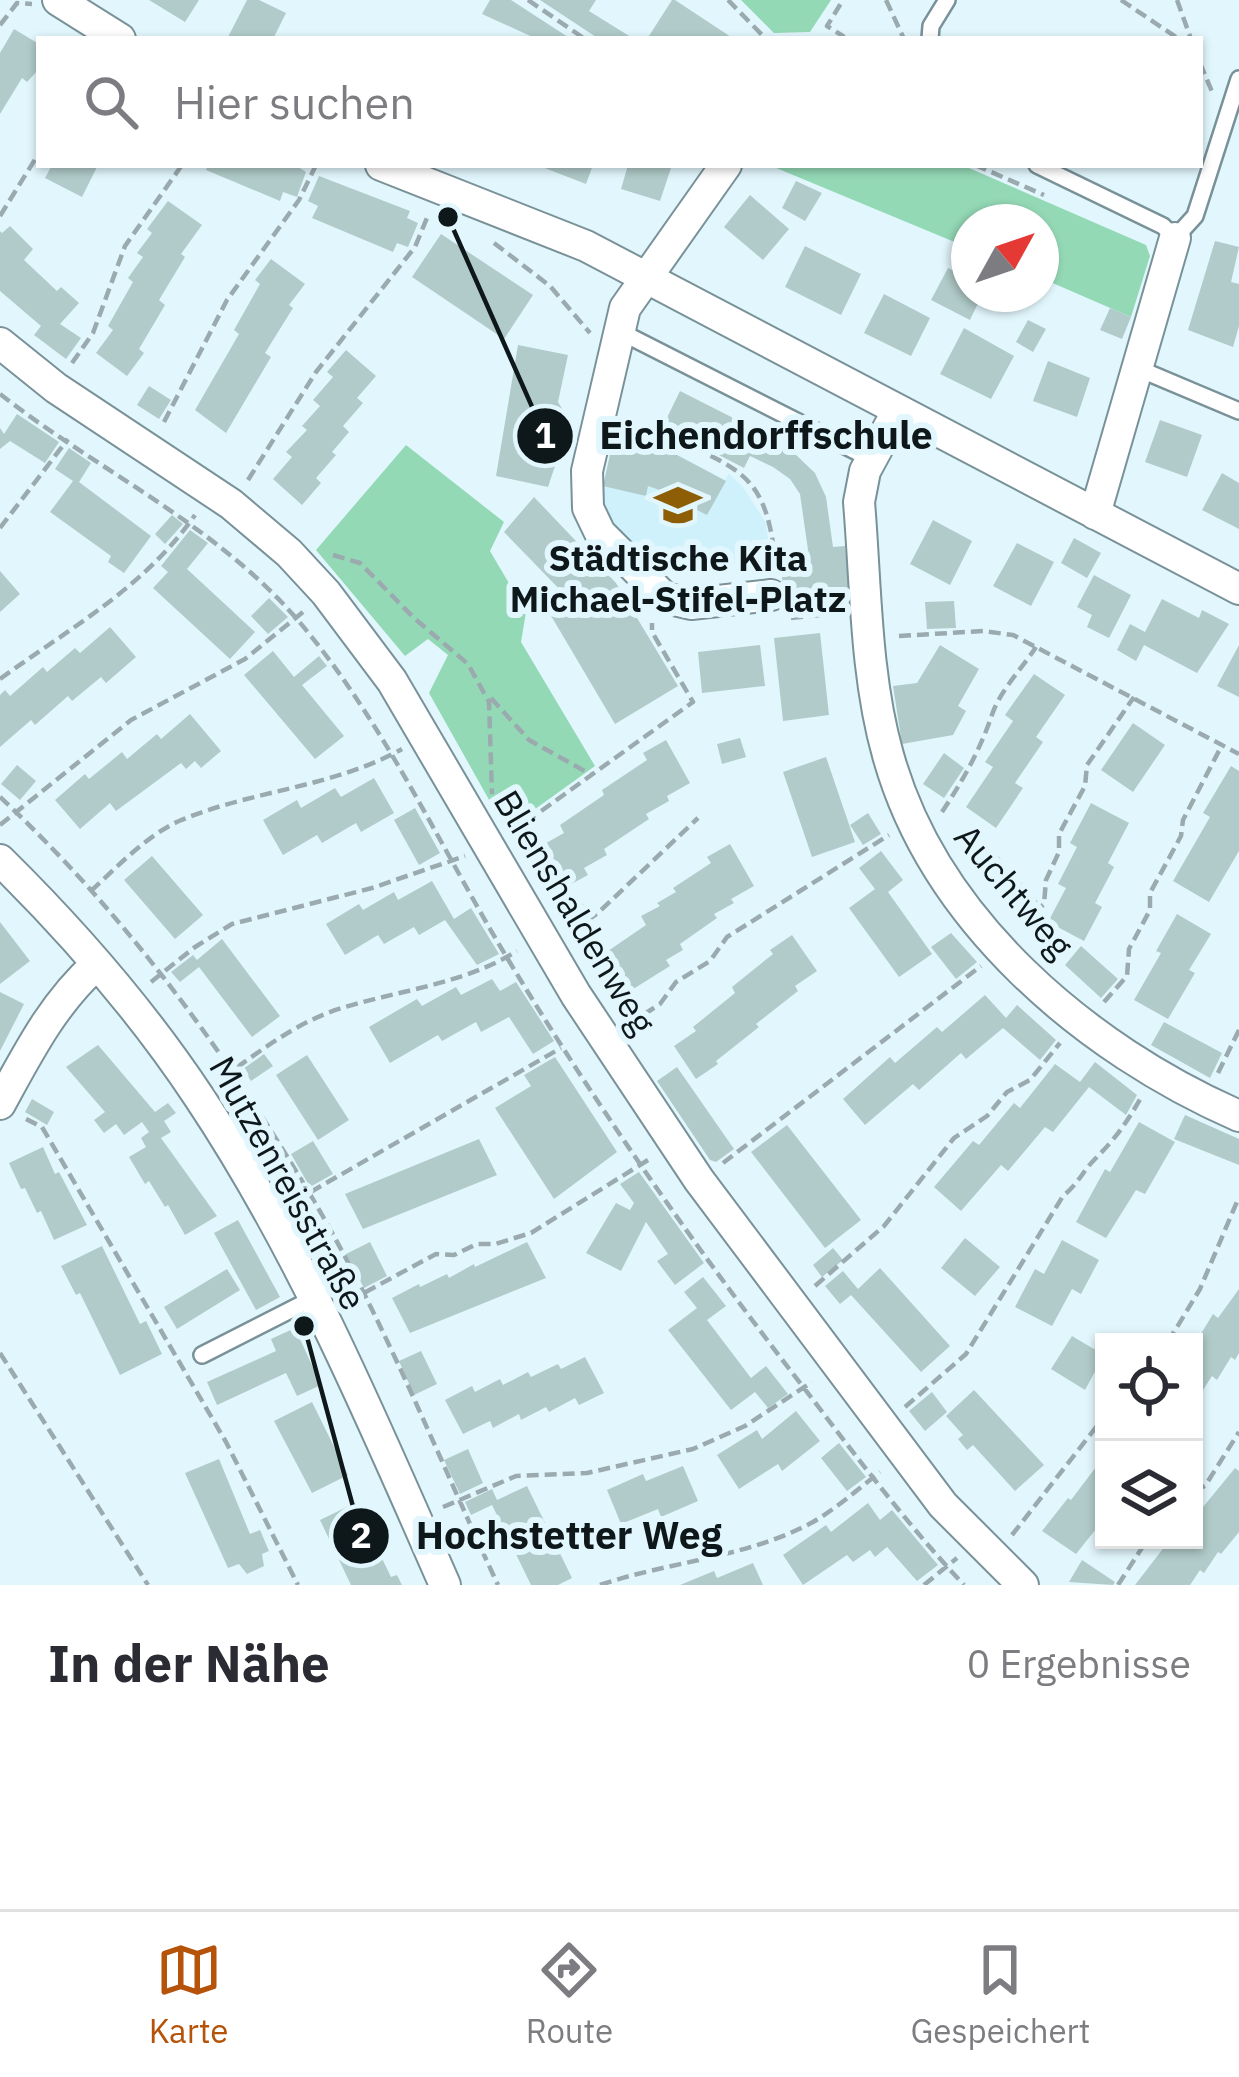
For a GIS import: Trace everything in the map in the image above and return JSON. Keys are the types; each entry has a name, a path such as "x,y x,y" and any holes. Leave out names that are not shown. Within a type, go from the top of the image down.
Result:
{"street":[{"path":"58,0 114,36"},
{"path":"389,168 586,245 1239,589"},
{"path":"724,168 626,308 614,344 586,496 600,533 674,602 777,607"},
{"path":"1094,514 1175,238"},
{"name":"Blienshaldenweg","path":"0,343 56,388 231,504 304,569 378,660 547,946 699,1180 943,1505 1024,1585"},
{"name":"Auchtweg","path":"897,412 871,460 859,502 870,639 888,755 907,837 955,893 991,954 1156,1073 1239,1116"},
{"name":"Mutzenreisstraße","path":"0,860 97,964 159,1040 222,1132 312,1299 445,1585"},
{"path":"8,1108 47,1021 97,964"}],"lane":[{"path":"930,36 947,0"},
{"path":"1043,168 1167,228 1175,238 1195,216 1239,79"},
{"path":"614,344 871,460"},
{"path":"1137,368 1239,411"},
{"path":"202,1355 312,1299"}],"path":[{"path":"528,0 581,36"},
{"path":"728,0 763,36"},
{"path":"843,0 827,26 843,36"},
{"path":"886,0 903,36"},
{"path":"1121,0 1175,36"},
{"path":"1177,0 1190,36"},
{"path":"0,25 17,3"},
{"path":"0,216 36,158"},
{"path":"73,362 93,333 125,246 180,168"},
{"path":"148,447 181,396 226,300 299,200 315,168"},
{"path":"430,210 445,217"},
{"path":"245,484 316,372 420,235"},
{"path":"485,238 550,286 614,344"},
{"path":"0,394 189,524 296,618 332,663 391,756 507,958 640,1165 872,1478 964,1585"},
{"path":"662,432 735,469 761,497 770,516 777,607 845,612"},
{"path":"0,528 67,440"},
{"path":"0,679 107,605 166,553 189,524"},
{"path":"304,569 331,555 360,563 400,605 460,655 487,694 529,740 591,775"},
{"path":"529,819 693,702 652,632 658,592"},
{"path":"0,825 139,715 245,659 296,618"},
{"path":"870,639 1013,635 1239,754"},
{"path":"640,1017 660,1004 676,982 710,961 727,937 907,837 970,770 994,711 1036,647"},
{"path":"487,694 492,723 490,848"},
{"path":"699,1180 991,954 1044,904 1046,880 1060,852 1059,834 1085,786 1087,765 1134,697"},
{"path":"790,1305 874,1236 954,1138 987,1116 1007,1093 1030,1080 1127,976 1129,949 1150,910 1150,893 1222,746"},
{"path":"91,891 150,839 177,822 339,777 391,756"},
{"path":"0,797 15,811"},
{"path":"547,946 591,919 698,818"},
{"path":"161,974 232,924 372,888 451,861"},
{"path":"232,1071 325,1014 425,988 507,958"},
{"path":"1205,1100 1239,1030"},
{"path":"310,1193 563,1047"},
{"path":"882,1426 967,1354 1063,1196 1115,1141 1156,1073"},
{"path":"8,1108 42,1127 226,1442 298,1585"},
{"path":"363,1294 436,1255 454,1255 477,1244 495,1244 531,1232 640,1165"},
{"path":"1173,1333 1200,1289 1239,1197"},
{"path":"0,1353 148,1585"},
{"path":"458,1500 516,1476 587,1473 693,1449 745,1426 804,1388"},
{"path":"993,1558 1095,1428"},
{"path":"1203,1487 1239,1432"},
{"path":"600,1585 773,1540 814,1522 903,1453"},
{"path":"1118,1585 1142,1549"},
{"path":"925,1585 935,1577"}],"shaded area":[{"name":"Städtische Kita Michael-Stifel-Platz","path":"616,428 659,437 659,445 725,480 729,474 766,523 769,547 765,561 691,569 691,577 678,575 641,558 616,537 597,490 603,486"}],"green space":[{"path":"741,0 831,0 810,32 774,33"},
{"path":"776,168 969,168 1052,204 951,204 951,241"},
{"path":"1059,207 1146,245 1150,256 1131,317 1059,286"},
{"path":"406,445 504,522 490,551 526,612 521,642 595,766 506,830 429,693 448,655 428,639 405,656 316,550"}],"building":[{"path":"149,0 199,0 185,22"},
{"path":"247,0 259,0 286,13 274,36 229,36"},
{"path":"490,0 511,0 566,36 530,36 482,14"},
{"path":"540,0 596,0 589,11 629,36 594,36"},
{"path":"675,0 729,36 649,36"},
{"path":"14,29 36,42 36,72 27,82 22,78 0,114 0,53"},
{"path":"50,168 96,168 82,197 45,178"},
{"path":"300,168 306,172 297,197 283,192 280,201 206,170"},
{"path":"545,168 592,168 586,184"},
{"path":"627,168 671,168 660,201 621,189"},
{"path":"319,176 410,211 407,218 418,223 408,247 397,243 393,252 312,218 318,206 308,201"},
{"path":"796,181 822,193 805,221 782,208"},
{"path":"750,195 789,229 763,260 724,227"},
{"path":"168,201 202,225 181,254 185,257 159,300 165,305 139,349 144,353 127,376 96,353 113,330 108,326 133,282 128,278 143,257 137,253 152,233 147,229"},
{"path":"10,226 33,249 24,260 57,291 61,287 79,303 60,324 81,338 66,359 34,335 41,326 0,291 0,231"},
{"path":"441,234 533,295 504,339 412,277"},
{"path":"1215,241 1239,247 1231,282 1239,284 1239,326 1233,347 1188,330"},
{"path":"805,246 861,274 841,315 785,287"},
{"path":"271,259 305,284 289,305 293,308 265,353 271,357 226,433 195,410 239,334 234,330 260,284 255,280"},
{"path":"948,268 951,270 951,310 931,300"},
{"path":"884,294 930,318 911,356 864,333"},
{"path":"1110,308 1131,317 1122,339 1100,330"},
{"path":"1028,320 1046,329 1033,352 1016,342"},
{"path":"964,328 1014,356 991,399 940,374"},
{"path":"518,345 568,355 558,402 564,412 556,450 560,451 548,487 496,476"},
{"path":"346,350 376,376 357,398 363,403 343,426 349,432 316,478 321,483 302,505 273,479 292,457 286,452 307,430 302,426 320,406 313,400 333,377 327,372"},
{"path":"1048,361 1090,378 1077,417 1033,401"},
{"path":"149,386 171,400 159,419 137,405"},
{"path":"680,391 763,433 815,473 826,497 833,547 845,546 850,595 785,602 779,553 808,550 800,494 773,467 750,456 744,468 663,426"},
{"path":"17,414 59,442 45,463 10,441 0,449 0,428 4,434"},
{"path":"1160,420 1202,435 1187,477 1145,462"},
{"name":"Städtische Kita Michael-Stifel-Platz","path":"616,428 659,437 658,445 726,481 707,515 648,486 646,496 603,486"},
{"path":"69,448 91,463 79,482 151,536 124,573 108,562 111,556 50,512 73,481 55,469"},
{"path":"1222,473 1239,483 1239,529 1202,510"},
{"path":"534,497 616,583 678,686 615,724 550,614 568,598 504,532"},
{"path":"172,515 183,524 165,544 155,534"},
{"path":"933,520 972,541 950,585 910,564"},
{"path":"190,530 208,543 187,569 255,632 230,659 153,588 168,572 161,566"},
{"path":"1074,538 1101,553 1087,578 1061,563"},
{"path":"1017,543 1054,562 1031,606 993,586"},
{"path":"0,571 20,594 0,612"},
{"path":"1094,575 1131,595 1109,638 1087,627 1092,615 1077,607"},
{"path":"269,598 288,617 268,634 251,616"},
{"path":"1162,599 1199,618 1202,610 1229,624 1197,673 1144,645 1136,661 1117,650 1130,624 1145,632"},
{"path":"954,601 956,628 927,629 925,602"},
{"path":"110,627 136,657 106,683 101,677 72,701 68,696 35,725 31,720 0,747 0,695 5,690 10,696 43,667 47,672 75,648 80,653"},
{"path":"820,633 829,715 783,721 774,638"},
{"path":"760,645 765,686 702,693 698,652"},
{"path":"940,645 979,669 958,706 966,711 953,735 902,744 893,686 917,683"},
{"path":"1239,645 1239,697 1217,686"},
{"path":"273,651 294,677 319,656 327,666 302,685 344,736 315,759 244,675"},
{"path":"1034,674 1065,695 1036,737 1043,742 1015,783 1023,788 996,828 966,807 993,767 985,762 1013,721 1005,715"},
{"path":"190,714 221,751 201,768 195,761 186,769 181,763 116,811 110,803 80,829 55,800 85,774 89,779 122,752 127,759"},
{"path":"1133,723 1165,745 1133,792 1101,770"},
{"path":"740,738 746,757 722,764 717,744"},
{"path":"666,740 690,783 667,796 669,801 646,814 649,819 604,849 607,855 584,868 588,875 562,889 539,847 564,833 560,825 647,760 643,753"},
{"path":"944,753 964,768 944,798 923,784"},
{"path":"826,757 855,842 812,857 783,772"},
{"path":"17,765 36,781 20,800 1,784"},
{"path":"1231,766 1239,771 1239,851 1209,902 1173,881 1210,817 1203,813"},
{"path":"374,778 394,813 361,832 356,823 322,843 317,835 283,855 263,820 297,800 301,808 335,788 341,797"},
{"path":"1091,803 1129,823 1108,863 1114,867 1095,903 1102,907 1084,941 1048,922 1066,888 1058,884 1077,847 1070,843"},
{"path":"415,808 440,853 419,865 394,820"},
{"path":"868,813 881,834 863,845 850,825"},
{"path":"730,844 754,886 731,899 734,903 714,914 717,918 680,944 683,950 666,960 670,966 630,991 608,951 646,925 641,916 711,863 707,857"},
{"path":"881,851 903,880 888,892 932,954 899,977 849,908 875,889 859,868"},
{"path":"995,852 1038,902 1019,918 975,869"},
{"path":"152,856 203,915 175,939 124,880"},
{"path":"432,881 454,919 471,908 499,954 477,965 445,920 419,935 414,927 384,944 378,935 345,955 326,924 359,904 363,910 394,892 398,900"},
{"path":"578,895 590,916 569,929 557,907"},
{"path":"1177,914 1211,934 1168,1019 1134,1000"},
{"path":"0,922 30,961 0,984"},
{"path":"951,933 977,962 956,979 931,947"},
{"path":"792,935 817,971 696,1079 674,1046 735,993 732,987 773,954 770,950"},
{"path":"222,939 280,1016 252,1037 199,967 180,982 171,972 193,955 197,960"},
{"path":"1081,946 1118,979 1101,998 1065,965"},
{"path":"492,979 500,991 516,982 554,1041 533,1054 509,1017 481,1032 476,1022 442,1041 438,1035 390,1063 369,1027 417,999 422,1006 456,987 461,995"},
{"path":"0,992 24,1004 0,1051"},
{"path":"985,995 1006,1018 1017,1005 1056,1040 1040,1060 1003,1028 966,1059 961,1053 919,1090 913,1084 865,1125 843,1099 890,1057 895,1063"},
{"path":"1164,1022 1222,1053 1210,1078 1151,1045"},
{"path":"98,1045 155,1112 168,1103 176,1113 164,1121 171,1132 161,1138 217,1216 185,1235 168,1205 149,1181 145,1184 129,1157 146,1147 141,1138 149,1132 142,1122 124,1135 116,1124 104,1133 94,1120 105,1112 66,1067"},
{"path":"264,1054 273,1066 251,1081 243,1069"},
{"path":"307,1055 349,1120 318,1140 276,1075"},
{"path":"555,1057 617,1152 554,1199 495,1108 531,1086 524,1075"},
{"path":"1095,1062 1137,1095 1126,1115 1089,1087 1053,1132 1045,1127 1008,1171 1001,1165 961,1211 934,1187 973,1141 979,1145 1014,1103 1020,1108 1055,1064 1080,1082"},
{"path":"677,1067 734,1149 716,1162 710,1160 657,1081"},
{"path":"32,1099 54,1112 47,1125 25,1112"},
{"path":"1185,1115 1239,1139 1239,1165 1174,1139"},
{"path":"1139,1122 1175,1142 1145,1194 1136,1190 1106,1238 1076,1222 1105,1169 1110,1172"},
{"path":"787,1125 861,1220 825,1248 751,1152"},
{"path":"479,1139 497,1175 363,1229 345,1194"},
{"path":"313,1141 333,1174 310,1187 291,1154"},
{"path":"43,1147 87,1225 54,1240 9,1163"},
{"path":"639,1172 704,1263 675,1285 657,1261 668,1254 646,1222 621,1271 586,1253 616,1203 630,1210 634,1203 620,1184"},
{"path":"238,1220 280,1297 256,1310 214,1233"},
{"path":"965,1238 1000,1267 975,1296 941,1268"},
{"path":"1062,1240 1099,1260 1081,1294 1072,1289 1052,1326 1015,1307 1035,1269 1044,1274"},
{"path":"370,1242 387,1276 364,1288 346,1254"},
{"path":"527,1242 546,1278 410,1333 392,1298"},
{"path":"102,1246 140,1324 146,1321 162,1354 120,1375 80,1293 76,1295 61,1266"},
{"path":"833,1248 843,1260 822,1277 813,1265"},
{"path":"880,1268 950,1346 921,1372 851,1295 840,1304 825,1286 843,1271 858,1289"},
{"path":"227,1269 240,1290 177,1329 164,1307"},
{"path":"703,1277 726,1306 707,1320 751,1378 766,1366 788,1394 768,1408 755,1392 731,1410 668,1330 697,1308 684,1292"},
{"path":"1239,1289 1239,1353 1203,1390 1201,1333 1213,1314 1218,1318"},
{"path":"295,1328 321,1385 297,1396 286,1373 217,1405 207,1382 276,1351 271,1339"},
{"path":"1072,1336 1095,1350 1095,1372 1085,1390 1051,1369"},
{"path":"421,1351 437,1384 414,1395 399,1361"},
{"path":"585,1357 604,1393 579,1405 575,1398 549,1412 546,1407 521,1420 519,1414 493,1428 490,1421 463,1434 445,1400 472,1386 475,1392 500,1379 503,1385 528,1372 531,1377"},
{"path":"974,1390 1044,1465 1015,1491 973,1445 967,1450 958,1439 963,1435 946,1416"},
{"path":"932,1392 947,1412 925,1431 909,1411"},
{"path":"312,1402 348,1475 312,1493 274,1421"},
{"path":"796,1411 820,1441 782,1471 778,1464 739,1489 717,1455 757,1430 762,1439"},
{"path":"839,1443 866,1477 847,1491 821,1458"},
{"path":"468,1449 483,1483 460,1494 444,1460"},
{"path":"219,1459 250,1534 260,1530 269,1551 262,1554 264,1566 247,1574 239,1564 228,1568 185,1473"},
{"path":"683,1466 698,1501 661,1517 658,1509 621,1524 607,1490 643,1474 646,1481"},
{"path":"1095,1468 1095,1530 1076,1554 1042,1531"},
{"path":"1235,1468 1239,1471 1239,1532 1204,1573 1200,1570 1190,1585 1135,1585 1163,1549 1203,1549 1203,1507"},
{"path":"527,1486 572,1578 558,1585 531,1585 492,1505 471,1515 465,1502 492,1489 497,1500"},
{"path":"355,1503 391,1577 397,1575 402,1585 351,1585 320,1520"},
{"path":"868,1503 880,1520 892,1510 938,1565 917,1581 887,1547 875,1557 870,1550 853,1562 847,1555 803,1585 783,1555 826,1525 831,1532"},
{"path":"1082,1560 1115,1582 1113,1585 1069,1582"},
{"path":"753,1563 763,1585 680,1585 714,1571 717,1578"}],"place":[{"name":"Eichendorffschule","path":"448,217"},
{"name":"Städtische Kita Michael-Stifel-Platz","path":"678,505"},
{"name":"Hochstetter Weg","path":"304,1326"}]}
